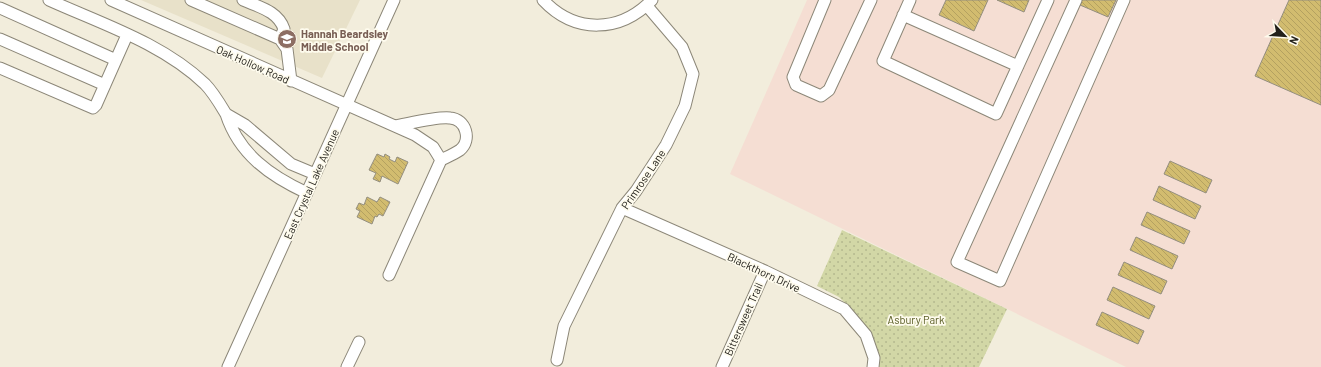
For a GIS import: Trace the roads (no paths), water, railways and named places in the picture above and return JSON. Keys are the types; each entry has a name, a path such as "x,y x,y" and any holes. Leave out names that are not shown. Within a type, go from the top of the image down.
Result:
{"street":[{"path":"49,0 127,35 181,63 206,85 226,114 239,143 251,157 264,169 285,183 307,193"},
{"name":"Oak Hollow Road","path":"111,0 416,136 433,146 441,160"},
{"path":"191,0 280,39 287,49 291,81"},
{"path":"243,0 274,14 281,21 284,29 280,39"},
{"name":"East Crystal Lake Avenue","path":"228,367 394,0"},
{"path":"543,0 553,9 572,20 594,26 606,25 631,17 649,3"},
{"path":"825,0 793,77 796,85 821,96 829,90 871,0"},
{"path":"910,0 883,61 996,114 1048,0"},
{"path":"1076,0 957,262 1000,281 1124,0"},
{"name":"Primrose Lane","path":"557,360 564,326 622,208 636,191 666,145 685,106 694,74 682,47 649,3"},
{"path":"0,8 116,60"},
{"path":"903,16 1018,66"},
{"path":"0,68 93,108 96,105 127,35"},
{"path":"0,39 105,85"},
{"path":"226,114 244,125 291,164 315,174"},
{"path":"389,275 441,160 460,150 466,142 466,132 461,123 450,118 395,126"},
{"name":"Blackthorn Drive","path":"622,208 765,271 844,309 866,334 874,358 873,367"},
{"name":"Bittersweet Trail","path":"722,367 765,271"},
{"path":"347,367 359,342"}],"place":[{"name":"Hannah Beardsley Middle School","path":"287,39"}],"park label":[{"name":"Asbury Park","path":"916,319"}]}
